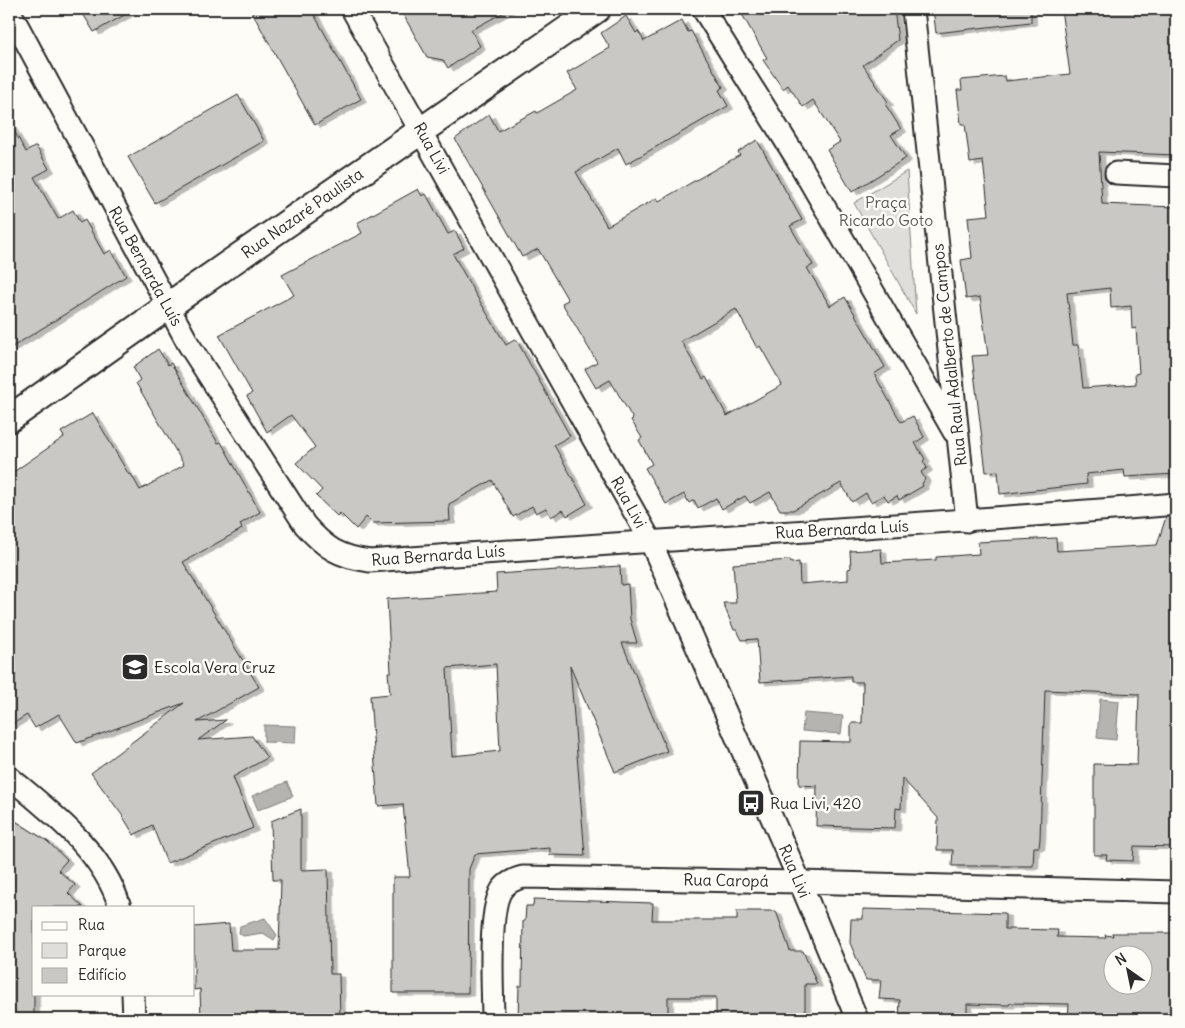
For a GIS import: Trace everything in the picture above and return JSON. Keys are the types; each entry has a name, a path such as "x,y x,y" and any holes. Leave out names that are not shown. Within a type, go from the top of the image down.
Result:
{"street":[{"name":"Rua Livi","path":"352,9 650,540 800,882 857,1019"},
{"name":"Rua Nazaré Paulista","path":"9,419 167,306 597,9"},
{"path":"703,9 797,159 958,438"},
{"name":"Rua Raul Adalberto de Campos","path":"913,9 967,522"},
{"name":"Rua Bernarda Luís","path":"9,10 189,345 305,525 322,544 337,553 370,561 650,540 967,522 1176,504"},
{"path":"1116,173 1176,176"},
{"path":"9,777 71,830 92,854 117,897 120,906"},
{"name":"Rua Caropá","path":"492,1019 493,931 496,903 502,889 512,880 533,876 1176,892"},
{"path":"133,996 134,1019"}],"green space":[{"name":"Praça Ricardo Goto","path":"907,171 916,314 854,203"}],"shaded area":[{"path":"1100,699 1119,701 1116,740 1097,738"},
{"path":"804,713 843,716 841,734 802,731"},
{"path":"264,725 296,726 295,743 264,742"},
{"path":"287,782 293,796 258,810 252,796"},
{"path":"265,918 277,935 274,940 263,933 243,936 239,933 240,926"}],"building":[{"path":"80,9 135,9 94,32"},
{"path":"250,9 311,9 361,99 315,125"},
{"path":"400,9 510,9 471,30 480,46 448,68 443,60 427,57"},
{"path":"739,9 894,9 898,40 863,65 888,102 885,104 901,129 891,135 906,158 852,192 827,150 840,142 813,100 803,107 788,85 783,89 763,60 767,58"},
{"path":"933,9 1031,9 1031,22 936,33"},
{"path":"1061,9 1176,9 1176,155 1099,152 1102,204 1176,207 1176,474 1125,477 1124,470 1086,474 1087,484 1000,494 998,471 986,472 972,356 988,355 980,297 966,299 961,260 972,258 968,217 989,215 983,161 970,163 965,124 961,124 957,90 962,90 961,80 1005,76 1006,81 1070,74","holes":["1110,288 1111,308 1131,306 1132,329 1136,328 1139,373 1135,374 1136,384 1083,388 1078,345 1073,345 1067,293"]},
{"path":"626,16 636,33 638,31 644,41 682,20 688,32 691,31 723,87 719,90 728,106 626,164 618,148 576,172 607,226 657,198 659,201 740,155 738,152 757,140 802,220 790,226 813,265 807,268 830,306 845,297 885,367 874,374 901,422 913,416 924,437 915,443 925,459 923,461 927,468 921,472 925,479 922,484 923,486 899,500 897,496 888,501 884,495 871,502 866,493 852,502 841,483 793,510 780,510 770,492 750,503 745,496 722,509 716,498 698,508 694,500 689,503 684,494 666,504 645,468 652,464 639,440 642,438 610,380 596,388 585,369 597,362 562,303 568,300 538,249 522,257 455,139 489,114 498,131 536,111 537,113 577,90 567,73 610,48 601,33","holes":["736,309 757,348 760,346 782,385 727,416 706,377 703,379 681,341"]},
{"path":"238,95 264,141 155,203 128,157"},
{"path":"9,122 26,152 36,146 49,169 34,177 58,219 73,210 80,223 85,220 104,254 111,250 126,276 9,349"},
{"path":"418,189 422,196 426,194 448,234 455,231 464,248 453,254 473,290 506,345 516,339 570,436 554,445 587,504 567,516 563,510 551,517 546,508 536,513 532,506 513,517 492,480 449,504 450,521 372,523 366,517 356,529 340,513 337,516 316,496 322,490 296,463 315,447 291,415 267,432 247,396 252,393 219,335 294,295 282,275 362,233 357,223"},
{"path":"158,349 168,365 171,363 218,443 221,442 260,512 240,524 242,529 183,562 259,687 197,722 226,720 198,740 252,736 267,758 233,777 253,828 167,863 152,825 134,835 122,815 91,773 184,703 77,743 59,714 35,728 27,715 9,726 9,475 64,437 61,432 93,413 129,475 131,474 140,490 184,465 136,383 140,380 133,367"},
{"path":"1166,517 1176,517 1176,847 1134,846 1133,861 1106,860 1107,855 1094,855 1094,764 1137,765 1139,694 1045,690 1040,839 1039,847 1034,847 1033,866 952,866 953,850 937,850 938,818 902,778 901,809 896,808 895,828 816,826 817,786 799,785 800,741 851,742 851,723 862,723 863,682 851,682 851,676 760,682 757,639 742,640 737,630 734,630 723,603 736,603 733,564 790,560 791,563 799,562 800,584 848,580 848,569 851,568 850,551 881,549 882,563 936,560 936,557 979,554 978,542 1056,538 1057,551 1157,545"},
{"path":"620,566 621,585 628,584 630,619 637,643 622,643 667,751 615,772 570,666 585,856 550,855 550,848 475,854 469,869 468,993 393,993 393,877 410,877 403,804 378,806 370,696 390,694 388,672 391,672 387,599 497,592 496,574","holes":["496,664 500,751 452,756 447,668"]},
{"path":"301,809 301,870 328,869 330,974 339,974 340,1019 201,1019 200,989 195,990 195,927 229,924 231,950 279,950 281,880 273,880 271,821"},
{"path":"9,817 47,841 67,860 58,870 75,885 68,893 82,906 32,906 32,996 34,996 34,1019 9,1019"},
{"path":"534,899 653,903 652,920 737,920 737,911 776,911 790,951 803,951 817,984 805,984 805,1019 716,1019 716,997 668,997 668,1019 518,1019 519,986 522,986 523,921 525,921 526,906 533,906"},
{"path":"863,909 1005,913 1005,929 1058,930 1057,937 1106,938 1105,935 1113,936 1112,933 1176,933 1176,1019 1098,1016 1097,1019 1068,1019 1069,1004 1010,1003 1009,1005 967,1004 967,1019 899,1019 900,1000 879,999 881,980 866,980 850,943 851,919 863,919"}],"place":[{"name":"Escola Vera Cruz","path":"135,667"},
{"name":"Rua Livi, 420","path":"751,803"}]}
